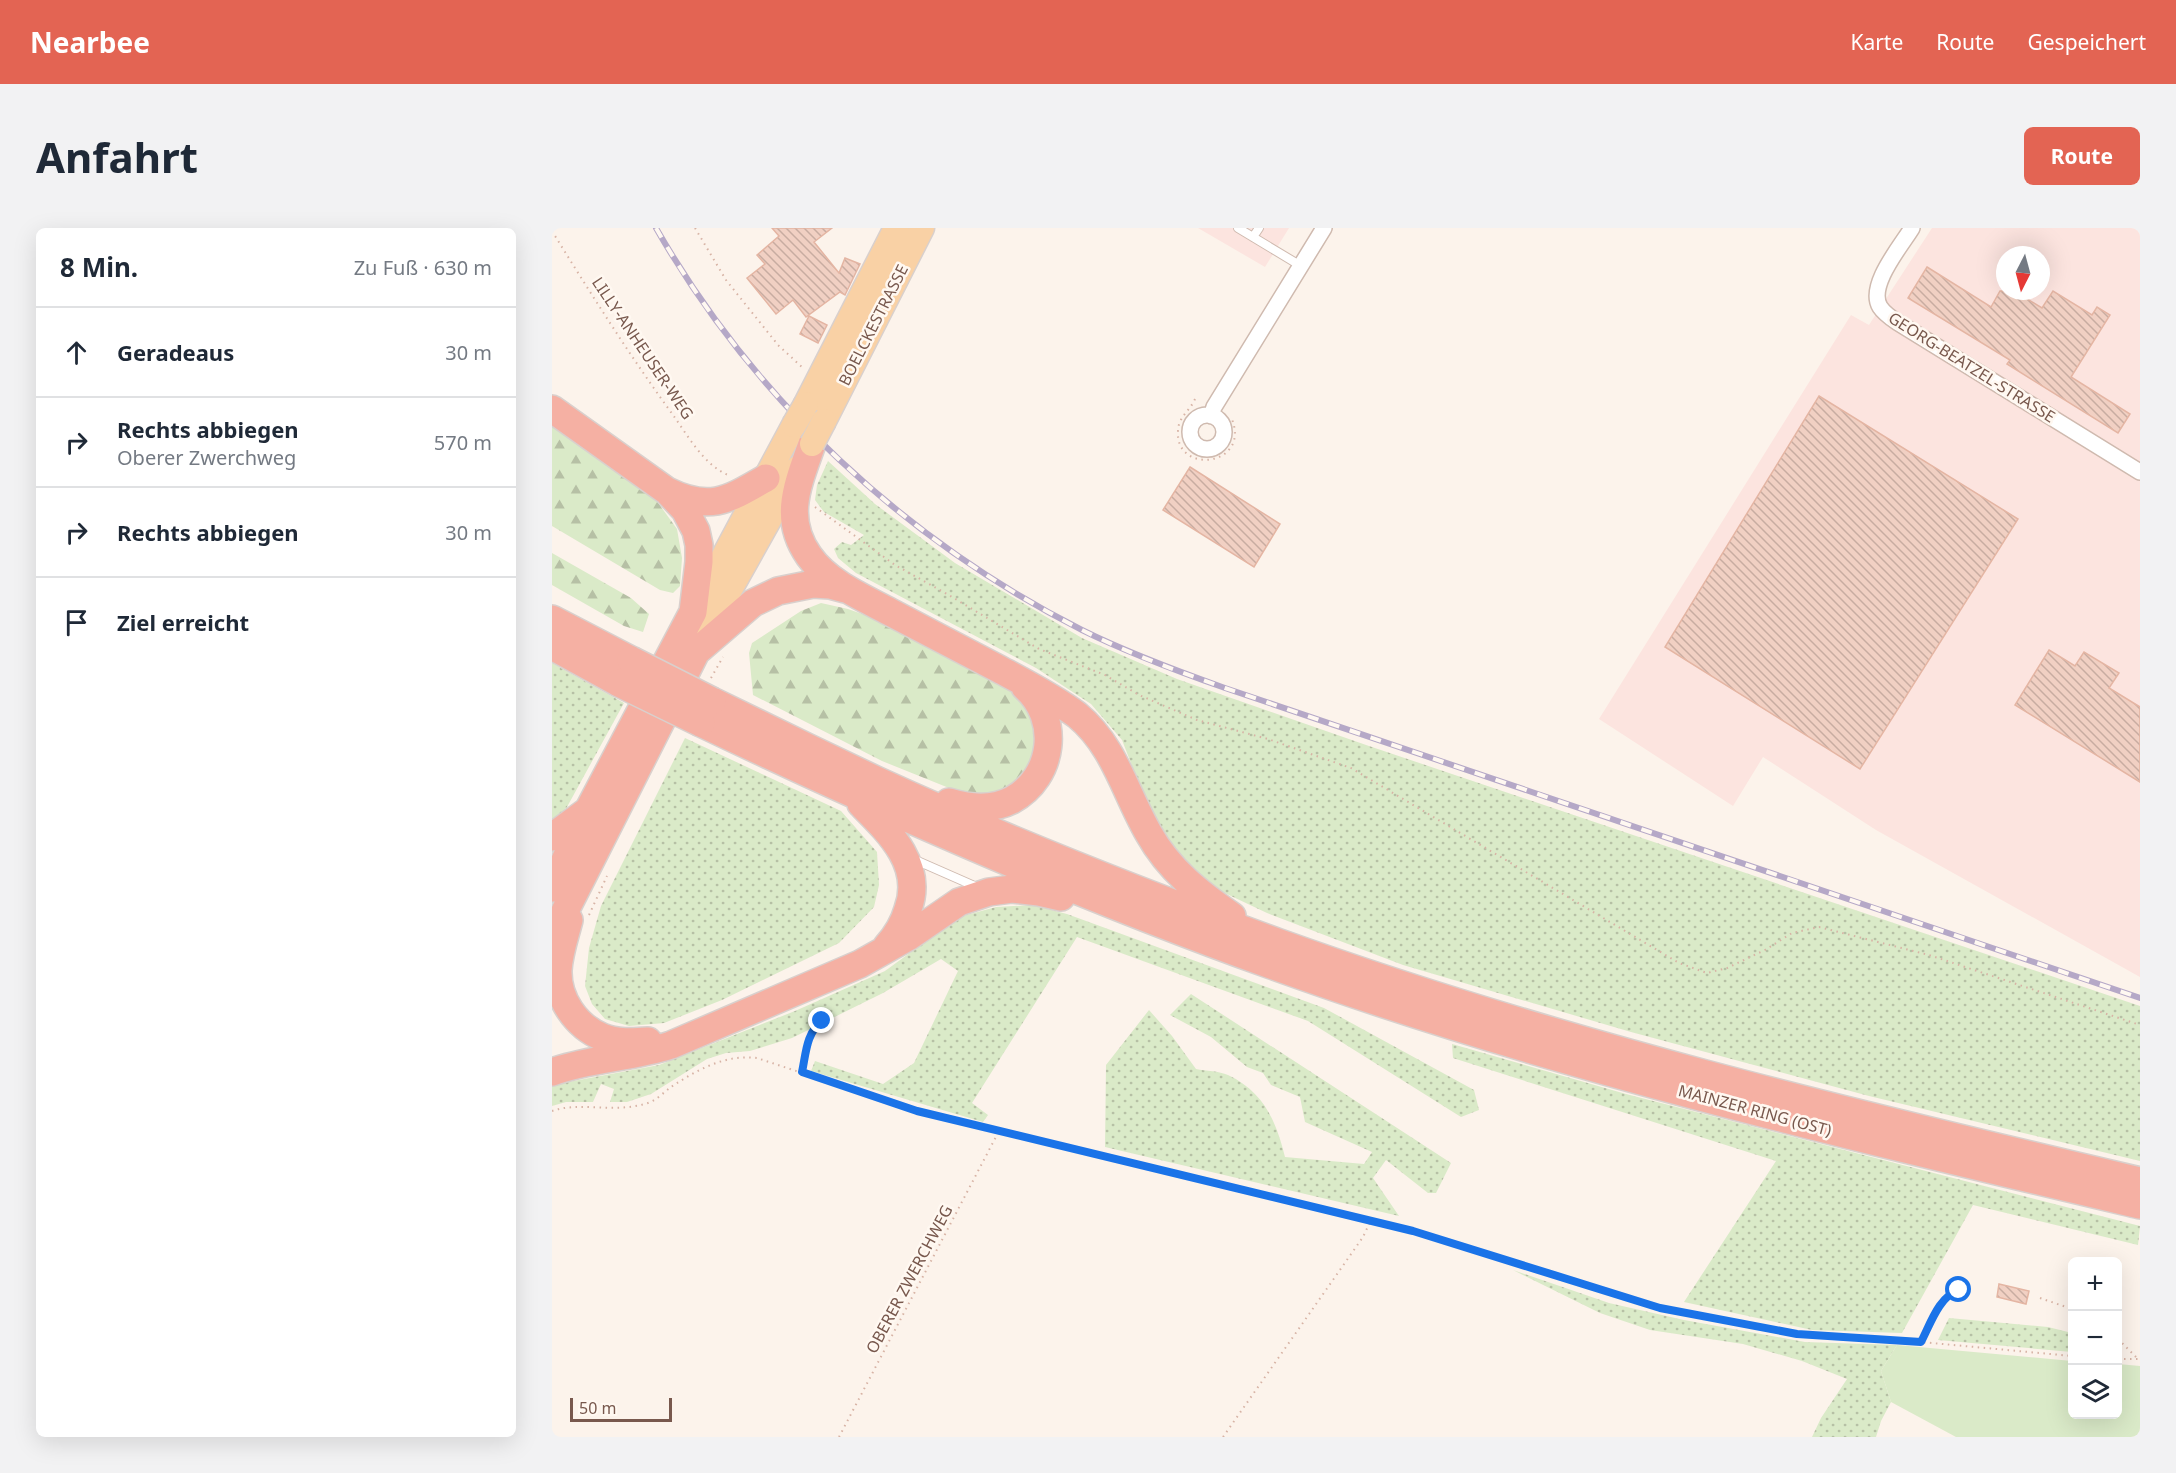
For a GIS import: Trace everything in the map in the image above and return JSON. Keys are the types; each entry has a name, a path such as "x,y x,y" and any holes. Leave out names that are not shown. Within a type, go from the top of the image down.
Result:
{"highway":[{"path":"552,409 667,490 692,501 719,502 733,497 766,478"},
{"path":"810,430 795,494 794,512 798,534 811,559 821,570 847,590 1062,704 1093,730 1114,761 1149,836 1161,854 1186,882 1241,922 1280,943"},
{"path":"552,937 589,809 693,612 699,545 696,531 685,510 667,490"},
{"path":"697,1033 652,1041 618,1041 603,1038 591,1031 572,1014 563,998 558,973 565,886 696,652 753,603 778,591 813,584 830,585 847,590"},
{"path":"552,618 625,671"},
{"path":"552,646 707,701 878,781 1026,846 1280,943"},
{"path":"878,781 953,804 969,806 998,805 1011,801 1023,792 1033,784 1046,762 1049,732 1040,705 1031,692 1015,678"},
{"path":"707,701 852,795 1016,866 1152,921"},
{"path":"852,795 885,828 904,855 911,875 910,905 900,929 879,953"},
{"path":"552,837 589,809"},
{"path":"552,1072 582,1063 648,1052 671,1045 861,964 914,933 959,902 989,892 1012,890 1039,892 1152,921"},
{"name":"MAINZER RING (OST)","path":"1152,921 1274,966 1502,1040 1710,1099 2140,1205"},
{"name":"MAINZER RING (OST)","path":"1280,943 1507,1017 1636,1055 1868,1116 2140,1181"}],"main road":[{"name":"BOELCKESTRASSE","path":"810,430 806,405 896,228"},
{"name":"BOELCKESTRASSE","path":"810,430 921,228"},
{"path":"693,612 766,478 810,430"},
{"path":"696,652 810,430"}],"street":[{"path":"1211,416 1214,407 1324,228"},
{"name":"GEORG-BEATZEL-STRASSE","path":"1912,228 1880,278 1876,293 1879,306 1897,322 2138,466"}],"lane":[{"path":"1238,228 1301,266"},
{"path":"1253,237 1259,228"},
{"path":"904,855 989,892"}],"path":[{"path":"695,228 726,280 778,345 801,367 821,377"},
{"name":"LILLY-ANHEUSER-WEG","path":"552,231 633,361 699,451 727,476"},
{"path":"1195,399 1179,422 1178,431 1181,447 1190,456 1208,461 1225,454 1234,438 1235,429 1231,417"},
{"path":"813,505 818,512 895,565 1039,649 1105,675 1139,695 1197,720 1268,739 1351,768 1679,963 1707,973 1727,968 1765,950 1792,933 1819,927 1929,955 2140,1025"},
{"path":"707,701 728,650"},
{"path":"585,924 610,870"},
{"path":"802,1072 809,1038 813,1028 822,1021"},
{"path":"552,1111 562,1107 611,1109 632,1107 651,1102 695,1072 720,1061 741,1056 757,1058 917,1111 1371,1220 1660,1308 1797,1334 1921,1342 2068,1356"},
{"name":"OBERER ZWERCHWEG","path":"839,1437 999,1131"},
{"path":"1223,1437 1364,1237 1371,1220"},
{"path":"1921,1342 1941,1304 1951,1293 1966,1291"},
{"path":"2040,1298 2068,1307"},
{"path":"2122,1343 2139,1359"},
{"path":"2122,1359 2139,1359"}],"shaded area":[{"path":"1198,228 1289,228 1265,267"},
{"path":"1932,228 2140,228 2140,977 1876,830 1763,757 1733,806 1599,719 1851,315 1869,325"}],"green space":[{"path":"552,422 651,493 677,529 682,558 680,586 673,593 660,590 552,526"},
{"path":"828,461 875,504 955,563 1082,638 1177,679 2140,1006 2140,1161 1869,1096 1631,1032 1403,965 1267,913 1212,887 1178,856 1151,815 1122,740 1091,704 1036,668 856,573 838,558 834,549 842,542 851,545 864,535 824,512 815,500 817,485"},
{"path":"552,553 631,598 649,614 643,632 624,626 552,585"},
{"path":"821,603 848,609 896,626 1018,695 1036,715 1042,756 1009,793 978,795 954,790 882,761 753,695 749,653 752,643 801,611"},
{"path":"552,663 624,703 567,807 552,824"},
{"path":"685,738 841,811 877,852 879,885 874,907 839,943 722,1000 664,1023 629,1026 605,1019 592,1004 585,986 589,948 601,906"},
{"path":"1032,905 1067,914 1324,1008 1474,1090 1479,1110 1461,1117 1308,1021 1077,937 972,1103 988,1115 983,1122 811,1071 815,1061 883,1084 914,1063 958,971 941,959 883,993 792,1038 750,1051 726,1053 707,1059 651,1094 627,1102 610,1102 614,1089 601,1084 593,1102 566,1102 552,1106 552,1085 659,1065 795,1011 885,971 959,917 996,907"},
{"path":"1191,994 1451,1163 1436,1193 1428,1193 1386,1160 1373,1178 1399,1216 1105,1147 1106,1065 1149,1010 1196,1069 1228,1075 1251,1090 1273,1120 1285,1157 1364,1164 1372,1152 1305,1122 1300,1097 1271,1085 1263,1073 1247,1067 1211,1037 1170,1015"},
{"path":"1452,1044 1626,1094 2140,1226 2138,1245 1973,1205 1902,1333 1812,1330 1684,1302 1776,1161 1453,1058"},
{"path":"1513,1270 1609,1303 1684,1320 1805,1342 1897,1345 1881,1371 1891,1402 1876,1437 1812,1437 1821,1418 1847,1379 1802,1361 1743,1344 1650,1330 1600,1313"},
{"path":"1949,1318 2048,1327 2068,1332 2068,1352 1938,1340"},
{"path":"1897,1345 2068,1361 2068,1419 2122,1419 2122,1364 2140,1366 2140,1437 1956,1437 1891,1402 1881,1371"}],"building":[{"path":"772,228 832,228 814,242 839,273 845,258 860,264 845,295 840,292 806,317 793,300 776,314 747,278 765,264 757,255 779,236"},
{"path":"1927,267 1991,307 1996,298 1996,300 2029,300 2042,308 2047,300 2050,300 2053,291 2092,315 2097,307 2110,315 2071,377 2130,414 2118,433 2007,364 2010,360 1908,298"},
{"path":"809,316 827,325 818,343 800,334"},
{"path":"1819,396 2018,519 1860,769 1665,647"},
{"path":"1190,467 1280,524 1254,567 1163,510"},
{"path":"2049,650 2075,666 2084,652 2119,673 2109,688 2140,707 2140,782 2015,705"},
{"path":"1999,1284 2029,1291 2026,1304 1997,1297"}],"railway":[{"path":"656,228 695,291 739,351 788,407 840,460 896,509 955,554 1017,594 1082,630 1135,654 1225,688 2140,998"}],"route":[{"path":"822,1021 813,1028 809,1038 802,1072 917,1111 1413,1231 1660,1308 1797,1334 1921,1342 1941,1304 1951,1293 1959,1290"}]}
